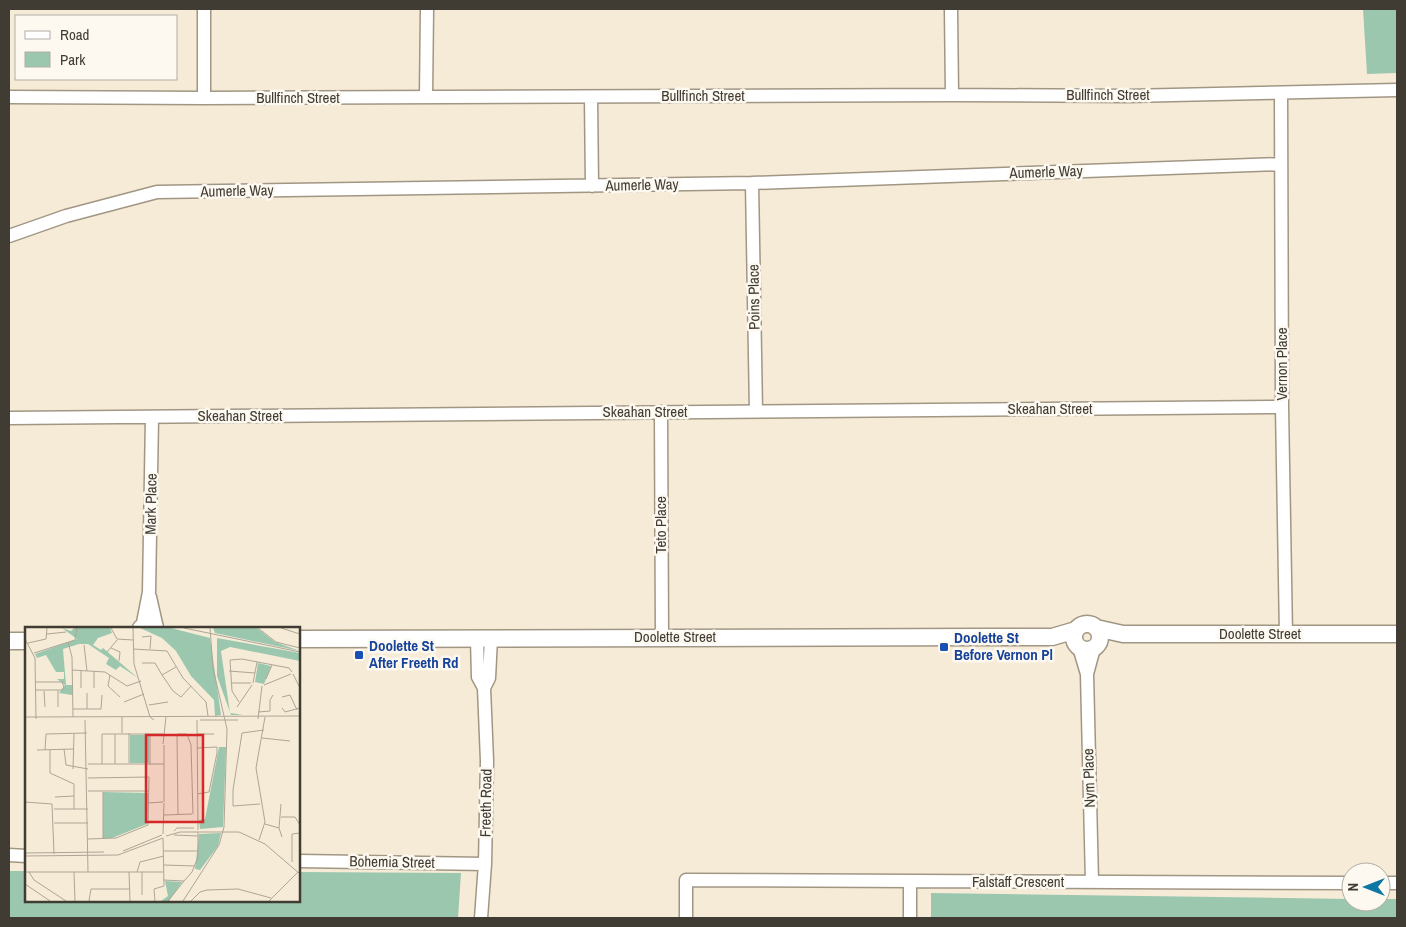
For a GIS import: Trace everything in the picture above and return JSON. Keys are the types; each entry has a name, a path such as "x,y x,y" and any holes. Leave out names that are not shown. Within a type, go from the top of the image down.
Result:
{"street":[{"path":"204,9 204,98"},
{"path":"426,9 426,97"},
{"path":"951,9 952,95"},
{"name":"Bullfinch Street","path":"9,97 1128,96 1397,90"},
{"name":"Vernon Place","path":"1281,92 1282,407 1286,635"},
{"path":"591,97 592,186"},
{"name":"Aumerle Way","path":"9,236 66,216 157,192 752,183 1281,164"},
{"name":"Poins Place","path":"752,183 756,412"},
{"name":"Skeahan Street","path":"9,418 1282,407"},
{"name":"Teto Place","path":"661,412 662,637"},
{"name":"Mark Place","path":"148,627 152,416"},
{"name":"Doolette Street","path":"300,639 1052,636 1087,640 1123,634 1397,634"},
{"name":"Freeth Road","path":"481,918 485,864 487,761 484,688 490,678 484,638"},
{"name":"Nym Place","path":"1087,640 1092,882"},
{"path":"9,641 25,641"},
{"path":"9,855 25,856"},
{"name":"Bohemia Street","path":"300,861 485,864"},
{"name":"Falstaff Crescent","path":"686,918 686,880 1341,883"},
{"path":"910,881 910,918"}],"green space":[{"path":"1363,9 1397,9 1397,73 1367,74"},
{"path":"9,871 25,871 25,902 300,902 300,872 461,873 458,918 9,918"},
{"path":"931,893 1341,899 1341,912 1391,912 1391,899 1397,899 1397,918 931,918"}],"place":[{"name":"Doolette St Before Vernon Pl","path":"944,647"},
{"name":"Doolette St After Freeth Rd","path":"359,655"}]}
